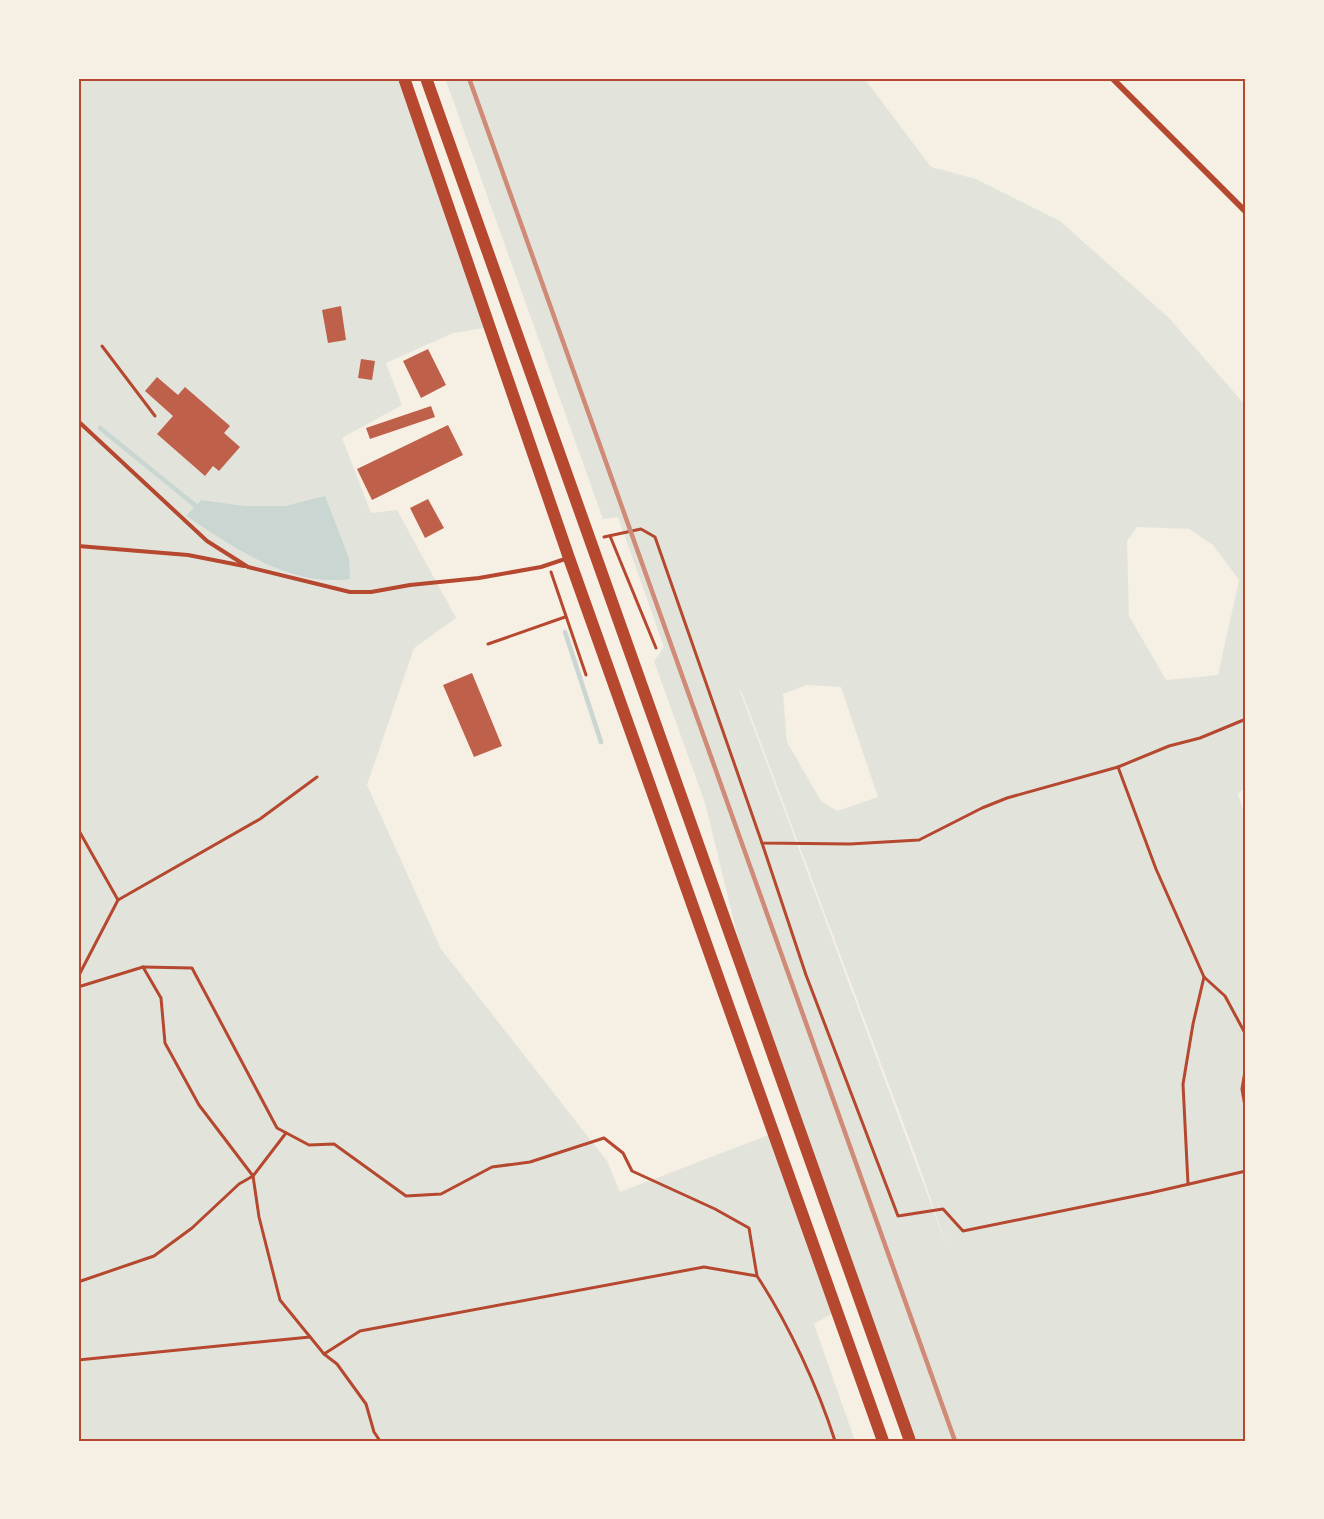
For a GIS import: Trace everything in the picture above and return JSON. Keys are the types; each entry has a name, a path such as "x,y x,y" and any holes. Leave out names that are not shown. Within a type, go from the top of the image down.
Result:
{"main road":[{"path":"404,78 569,558 883,1441"},
{"path":"426,78 910,1441"}],"street":[{"path":"1112,78 1246,212"}],"lane":[{"path":"78,421 207,541 248,567"},
{"path":"78,546 188,555 350,592 370,592 410,585 479,578 548,565 569,558"}],"path":[{"path":"102,346 155,416"},
{"path":"590,537 610,536 641,529 655,537 806,975 898,1216 943,1209 963,1231 1150,1194 1246,1171"},
{"path":"610,536 656,648"},
{"path":"548,565 586,675"},
{"path":"488,644 566,616"},
{"path":"762,843 850,844 919,840 1007,798 1118,767 1246,719"},
{"path":"1118,767 1156,869 1204,977 1225,996 1246,1035"},
{"path":"78,977 118,900 261,819 317,777"},
{"path":"78,829 118,900"},
{"path":"78,987 143,967 192,968 277,1128 309,1145 334,1144 406,1196 441,1194 492,1167 530,1162 604,1138 623,1153 632,1172 715,1209 749,1228 758,1276 777,1305 826,1413 835,1441"},
{"path":"143,967 161,998 165,1043 199,1105 253,1176 259,1217 280,1300 324,1353 337,1364 366,1404 374,1432 381,1441"},
{"path":"1188,1184 1184,1084 1193,1024 1204,977"},
{"path":"1246,1065 1242,1089 1246,1112"},
{"path":"78,1282 154,1256 192,1228 239,1185 253,1176 286,1133"},
{"path":"324,1353 360,1331 704,1267 758,1276"},
{"path":"78,1360 310,1337"}],"shaded area":[{"path":"78,78 404,78 490,327 453,333 386,363 402,405 342,438 371,513 397,510 456,618 414,648 367,785 441,949 607,1161 620,1192 774,1133 837,1311 814,1324 855,1441 78,1441","holes":["325,497 350,578 333,581 297,575 267,564 232,545 196,506 201,500 246,506 285,506"]},
{"path":"445,78 864,78 931,167 976,179 1060,221 1169,318 1246,406 1246,786 1238,794 1246,819 1246,1441 910,1441 751,991 705,803 654,661 664,647 618,517 603,519","holes":["1137,527 1189,529 1213,545 1239,580 1218,675 1166,680 1129,616 1127,541","807,685 841,687 878,797 837,811 821,801 787,742 783,694","740,691 919,1165 947,1247"]},
{"path":"325,496 349,558 350,579 328,580 284,571 243,552 186,516 201,500 246,506 285,506"}],"building":[{"path":"341,306 346,340 328,343 322,310"},
{"path":"428,349 446,385 421,398 403,361"},
{"path":"361,359 375,361 372,380 358,378"},
{"path":"157,377 178,395 185,387 230,426 224,433 240,447 219,471 213,466 205,476 157,434 173,416 145,391"},
{"path":"431,406 435,417 370,439 366,428"},
{"path":"448,425 463,455 372,500 357,469"},
{"path":"428,499 444,528 425,538 410,508"},
{"path":"472,673 502,746 474,757 443,685"}],"waterway":[{"path":"100,428 196,506"},
{"path":"565,632 601,742"}],"railway":[{"path":"469,78 955,1441"}]}
